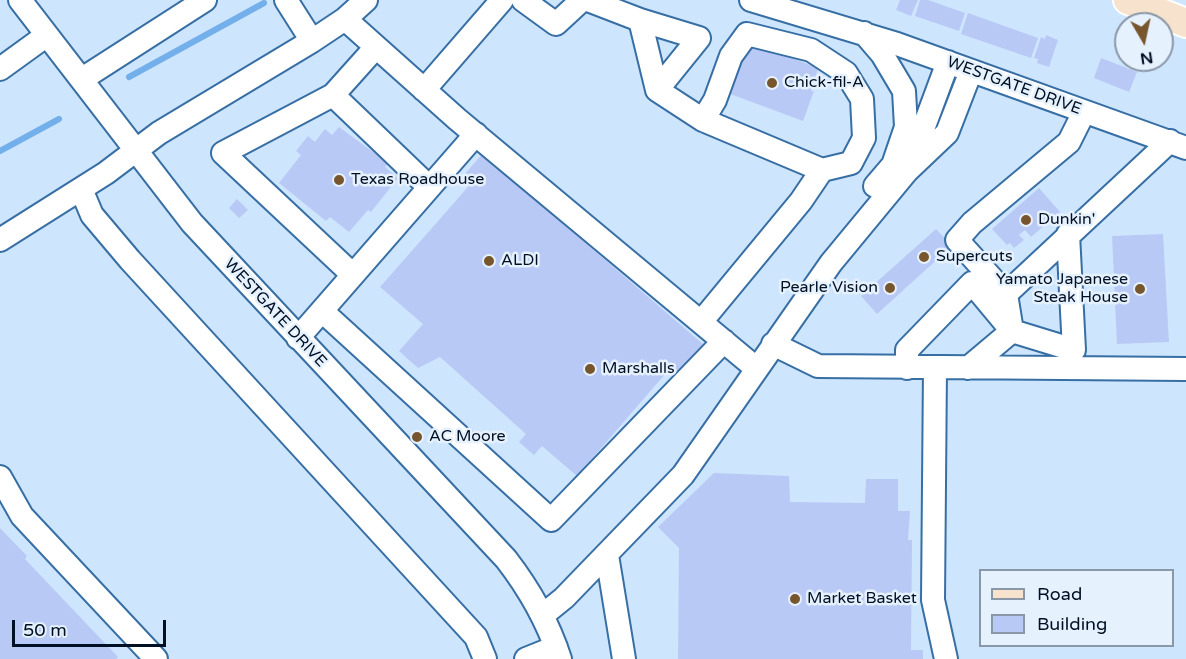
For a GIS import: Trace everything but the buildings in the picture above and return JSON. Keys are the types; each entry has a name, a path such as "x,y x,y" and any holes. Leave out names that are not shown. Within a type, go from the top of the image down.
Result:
{"main road":[{"path":"1128,0 1186,23"}],"street":[{"name":"WESTGATE DRIVE","path":"20,0 192,223 500,552 528,589 543,615 558,653"},
{"path":"82,79 205,0"},
{"path":"286,0 312,41"},
{"path":"0,240 81,189 135,150 312,41 345,19 366,0"},
{"path":"424,90 502,0"},
{"path":"523,0 556,24 582,0"},
{"path":"588,0 640,20 699,38 657,90"},
{"name":"WESTGATE DRIVE","path":"751,0 853,29 1178,145"},
{"name":"WESTGATE DRIVE","path":"786,0 853,29"},
{"path":"345,19 476,135 757,369"},
{"path":"640,20 657,90 703,120 822,170 851,163 864,138 862,99 846,73 811,50 747,34 731,56 715,100 703,120"},
{"path":"804,302 816,268 846,220 893,165 906,127 904,91 882,54 853,29"},
{"path":"0,69 47,35"},
{"path":"353,275 223,153 333,94 376,47"},
{"path":"907,171 948,62"},
{"path":"543,615 607,555 683,475 831,263 907,171 947,132 971,71"},
{"path":"333,94 429,187"},
{"path":"1012,331 1006,294 957,240 972,223 1070,142 1083,112"},
{"path":"298,338 476,135"},
{"path":"1006,294 1068,234 1178,145"},
{"path":"702,322 801,201 822,170"},
{"path":"81,189 92,215 130,260 476,637 485,659"},
{"path":"1068,234 1074,359"},
{"path":"907,368 907,350 972,283 1012,331 1074,359"},
{"path":"322,311 551,520 724,341"},
{"path":"968,368 1012,331"},
{"path":"773,344 818,366 968,368 1074,359 1186,369"},
{"path":"935,368 933,600 946,659"},
{"path":"0,477 22,516 156,659"},
{"path":"607,555 624,659"},
{"path":"526,659 558,653"}],"waterway":[{"path":"129,77 264,3"},
{"path":"0,151 59,119"}],"place":[{"name":"Chick-fil-A","path":"772,83"},
{"name":"Texas Roadhouse","path":"339,180"},
{"name":"Dunkin'","path":"1026,220"},
{"name":"Supercuts","path":"924,257"},
{"name":"ALDI","path":"489,261"},
{"name":"Pearle Vision","path":"890,288"},
{"name":"Yamato Japanese Steak House","path":"1140,289"},
{"name":"Marshalls","path":"590,369"},
{"name":"AC Moore","path":"417,437"},
{"name":"Market Basket","path":"795,599"}]}
